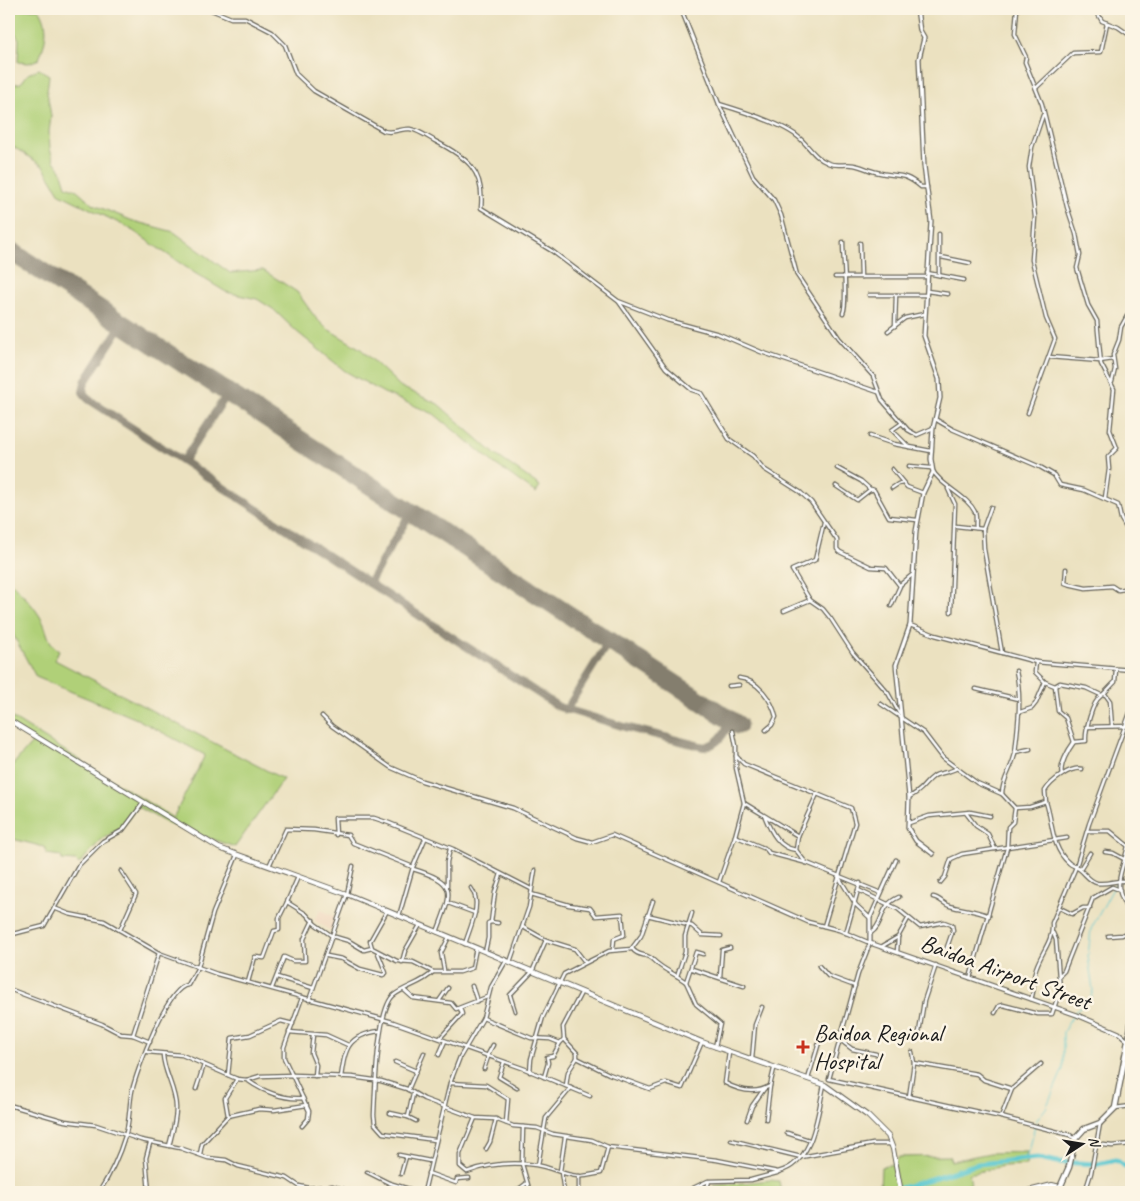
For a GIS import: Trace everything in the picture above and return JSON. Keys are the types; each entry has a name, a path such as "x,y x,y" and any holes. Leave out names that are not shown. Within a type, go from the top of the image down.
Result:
{"main road":[{"path":"9,720 208,843 229,853 348,894 702,1042 774,1069 824,1085 877,1123 888,1136 892,1144 901,1192"},
{"path":"1024,1192 1052,1185 1059,1190 1069,1168 1075,1139 1084,1129 1100,1123 1115,1108 1129,1042"}],"street":[{"path":"209,9 231,18 245,18 280,38 290,54 296,74 319,95 388,133 410,129 456,154 473,167 477,173 481,187 481,208 552,251 618,301 667,320 719,334 761,352 878,392"},
{"path":"681,9 719,104 753,176 774,200 781,215 797,275 839,338 873,376 878,392 902,423 917,434 933,428"},
{"path":"917,9 920,31 924,38 920,58 924,166 931,222 925,293 924,336 939,378 940,398 933,428 931,452 933,472 923,493 923,505 917,520 910,625 896,665 909,797 908,828 916,841 933,854"},
{"path":"1017,9 1014,34 1036,88 1044,114 1076,234 1080,255 1077,268 1088,305 1097,321 1100,361 1114,389 1110,430 1117,448 1108,457 1109,469 1105,498"},
{"path":"1095,9 1102,21 1118,27 1131,36"},
{"path":"1036,88 1073,53 1101,52 1107,23"},
{"path":"719,104 786,129 799,137 808,149 815,152 820,160 828,164 837,166 853,164 877,172 908,176 921,188 928,187"},
{"path":"1028,413 1054,336 1046,318 1032,260 1034,217 1029,167 1032,147 1044,114"},
{"path":"939,234 940,274"},
{"path":"843,242 843,277 846,298 843,313"},
{"path":"860,243 861,277"},
{"path":"941,257 970,263"},
{"path":"927,273 964,280"},
{"path":"835,277 927,278"},
{"path":"869,295 948,294"},
{"path":"895,326 896,295"},
{"path":"618,301 666,368 692,390 701,393 729,439 753,456 764,469 800,492 811,502 838,540 837,549 871,567 886,568 900,585"},
{"path":"1112,382 1115,369 1114,359 1122,322 1131,309"},
{"path":"888,331 911,316 924,314"},
{"path":"1048,357 1100,361 1114,359"},
{"path":"935,419 952,430 1054,475 1060,485 1105,498 1107,502 1118,505 1120,519 1131,536"},
{"path":"902,423 892,430 910,448"},
{"path":"870,436 931,452"},
{"path":"909,466 931,468 948,489 965,501 976,513 976,528"},
{"path":"837,468 861,481 870,490 874,490 889,517 917,520"},
{"path":"892,469 903,483 923,493"},
{"path":"892,488 903,483"},
{"path":"836,486 857,500 870,490"},
{"path":"948,489 955,504 956,526 951,612"},
{"path":"991,508 983,529 988,584 1002,653"},
{"path":"811,600 805,594 792,570 815,560 824,521"},
{"path":"956,526 983,529"},
{"path":"1066,569 1066,583 1068,584 1086,588 1112,586 1118,590 1131,588"},
{"path":"793,572 798,585 811,600"},
{"path":"891,606 900,585 914,574"},
{"path":"805,594 831,619 853,653 888,693 900,715"},
{"path":"784,612 811,600"},
{"path":"910,625 935,635 1036,662 1131,670"},
{"path":"1036,662 1035,672 1045,682 1055,686"},
{"path":"1055,686 1060,683 1086,688 1101,695 1105,694 1115,682 1116,669"},
{"path":"1002,794 1002,787 1015,752 1020,712 1016,671"},
{"path":"739,678 746,679 770,699 776,717 772,725 766,730"},
{"path":"1020,712 1032,708 1036,704 1045,682"},
{"path":"729,686 739,685"},
{"path":"1055,686 1058,711 1066,718 1074,742 1062,767 1062,775"},
{"path":"976,690 1018,699"},
{"path":"1105,694 1110,702 1112,726"},
{"path":"1074,742 1086,742 1086,728 1101,695"},
{"path":"881,704 900,715 924,734 942,758 977,782 1002,794 1015,808"},
{"path":"995,1013 999,1006 1004,1005 1048,1015 1055,1009 1060,990 1056,940 1052,923 1076,867 1087,831 1131,710"},
{"path":"322,716 332,726 400,772 513,808 578,838 592,842 612,835 808,922 846,933 870,943"},
{"path":"1086,728 1131,726"},
{"path":"719,882 744,803 736,768 733,731"},
{"path":"1015,752 1030,749"},
{"path":"736,756 744,764 851,808 855,823 824,926"},
{"path":"1082,769 1076,767 1062,775 1053,781 1045,791 1054,839 1067,862 1080,869 1096,883 1108,883 1118,879 1131,881"},
{"path":"909,797 920,791 934,776 948,773 957,768"},
{"path":"796,850 798,836 817,794"},
{"path":"1015,808 1030,807 1046,802"},
{"path":"9,935 44,926 79,865 103,841 123,830 143,803"},
{"path":"744,803 798,836"},
{"path":"970,979 973,974 1007,848 1008,827 1013,822 1015,808"},
{"path":"909,823 924,816 966,813 990,816"},
{"path":"966,813 976,826 988,834 995,849"},
{"path":"764,816 771,832 778,840 787,848 796,850 807,863"},
{"path":"336,835 335,818 365,818 389,823 450,849 531,889"},
{"path":"269,866 286,830 322,831 336,835 348,835 353,843 436,877 447,886"},
{"path":"1087,831 1110,831 1128,846"},
{"path":"735,836 766,849 769,853 807,863 860,883 882,894"},
{"path":"940,883 945,878 951,859 966,853 1067,838"},
{"path":"399,916 413,868 425,839"},
{"path":"1131,844 1128,846 1118,879 1123,902 1131,916"},
{"path":"437,932 450,897 447,886 447,862 450,849"},
{"path":"1105,852 1113,853 1124,859"},
{"path":"1080,869 1090,853"},
{"path":"99,1192 107,1180 126,1134 132,1089 150,1042 162,1013 180,988 188,985 198,967 213,913 237,856"},
{"path":"896,860 870,918 870,943 839,1039 829,1079 1001,1116 1070,1135 1075,1139"},
{"path":"309,1000 327,956 332,936 348,894 352,866"},
{"path":"424,1192 450,1083 460,1057 483,1018 487,997 496,974 508,962 523,927 535,870"},
{"path":"120,871 136,894 120,930"},
{"path":"485,952 488,924 491,922 495,892 501,874"},
{"path":"838,875 855,903 870,918"},
{"path":"248,982 256,957 264,958 274,931 279,930 280,918 298,877"},
{"path":"846,933 860,883"},
{"path":"1108,883 1120,890"},
{"path":"1058,976 1064,971 1077,934 1093,898 1112,887"},
{"path":"465,944 475,913 476,902 471,888"},
{"path":"858,890 898,909 920,927 944,922 952,925 953,930 946,950"},
{"path":"531,894 568,906 590,908 596,916 622,914 624,935 614,939 613,950"},
{"path":"871,933 876,929 887,905 899,897"},
{"path":"933,897 939,898 948,906 972,909 989,916"},
{"path":"287,902 332,936 349,941 364,950 372,948"},
{"path":"632,949 641,936 653,902"},
{"path":"448,903 475,913"},
{"path":"54,908 69,914 104,922 159,953 198,967 384,1020 467,1048 590,1096"},
{"path":"1060,908 1072,914 1083,908 1090,908"},
{"path":"387,911 370,941 372,948 378,953 402,962 414,962 433,972 444,970 469,971 472,968 476,948"},
{"path":"677,976 685,952 685,936 692,913"},
{"path":"647,915 688,925 702,935 721,936"},
{"path":"897,952 898,936 908,919"},
{"path":"272,988 284,957 292,961 305,961 304,939 313,920"},
{"path":"491,922 498,923"},
{"path":"402,962 405,951 420,925"},
{"path":"523,927 546,940 575,949 585,962"},
{"path":"1108,936 1122,935 1131,930"},
{"path":"1031,1000 1035,989 1035,971 1053,932"},
{"path":"880,947 898,936"},
{"path":"444,970 441,954 449,937"},
{"path":"515,1011 510,995 532,972 546,940"},
{"name":"Baidoa Airport Street","path":"870,943 980,983 1077,1015 1119,1033 1129,1042"},
{"path":"720,977 722,950 730,948"},
{"path":"530,1072 531,1060 543,1017 566,972 613,950 632,949 637,954 652,958 656,964 686,982 696,1004 720,1024 715,1047"},
{"path":"686,982 692,969 696,952 703,954"},
{"path":"133,1035 159,953"},
{"path":"327,956 342,959 360,969 383,975 386,973 378,953"},
{"path":"818,966 828,976 855,986"},
{"path":"918,1039 925,999 936,966"},
{"path":"692,969 744,986"},
{"path":"433,972 428,978 393,995 389,1001 380,1032 374,1124 383,1133 435,1140"},
{"path":"973,974 974,979 980,983"},
{"path":"277,977 313,988"},
{"path":"472,986 477,1001"},
{"path":"439,1001 448,988"},
{"path":"9,989 102,1024 122,1034 133,1035 150,1042"},
{"path":"404,990 413,998 450,1003 456,1009 487,997"},
{"path":"566,1086 568,1072 577,1058 577,1052 564,1039 563,1027 581,993"},
{"path":"302,998 289,1032 284,1058 307,1105 308,1119 302,1126"},
{"path":"752,1061 755,1025 762,1007"},
{"path":"440,1039 462,1014 460,1008"},
{"path":"1129,1042 1131,1016"},
{"path":"483,1018 531,1038 550,1039 560,1043"},
{"path":"228,1075 232,1038 250,1035 281,1021 293,1024"},
{"path":"289,1032 326,1036 348,1046"},
{"path":"341,1078 344,1056 348,1046 356,1038 380,1032"},
{"path":"313,1035 311,1053 316,1064 315,1076"},
{"path":"808,1079 821,1036"},
{"path":"544,1077 548,1063 547,1057 553,1056 564,1039"},
{"path":"839,1039 852,1049 876,1054"},
{"path":"439,1055 445,1041"},
{"path":"577,1058 609,1074 650,1089 666,1082 682,1088 702,1042"},
{"path":"484,1069 493,1044"},
{"path":"147,1052 163,1055 182,1055 237,1079 247,1080 260,1076 292,1075 376,1081 408,1090 413,1094 475,1118 496,1119 523,1127 592,1140 608,1147 717,1160 778,1172"},
{"path":"730,1052 725,1083 745,1091 764,1090"},
{"path":"909,1097 914,1063 912,1052"},
{"path":"408,1090 424,1054"},
{"path":"163,1055 164,1067 169,1077 176,1106 169,1146"},
{"path":"395,1062 416,1071"},
{"path":"504,1062 499,1077 517,1088"},
{"path":"914,1063 977,1074 984,1080 1012,1089"},
{"path":"196,1089 204,1064"},
{"path":"1001,1116 1012,1089 1041,1064"},
{"path":"766,1119 774,1069"},
{"path":"228,1116 225,1098 237,1079"},
{"path":"247,1080 269,1092 288,1097 303,1098"},
{"path":"450,1083 486,1085 492,1088 508,1100 506,1123"},
{"path":"685,1192 708,1181 751,1180 788,1170 801,1157 810,1140 824,1085"},
{"path":"747,1120 752,1106 764,1090 770,1086"},
{"path":"538,1165 546,1118 571,1088"},
{"path":"408,1117 413,1094"},
{"path":"9,1105 126,1134 150,1143 200,1154 208,1158 226,1160 266,1174 286,1178 299,1186 309,1188 332,1186 353,1192"},
{"path":"200,1154 202,1144 228,1116 259,1108 274,1110 307,1105"},
{"path":"1115,1108 1131,1106"},
{"path":"390,1113 416,1121"},
{"path":"428,1173 456,1183 457,1179 470,1179 467,1172 460,1166 460,1154 475,1118"},
{"path":"486,1149 490,1142 496,1119"},
{"path":"1085,1192 1100,1123"},
{"path":"523,1127 522,1164 530,1192"},
{"path":"787,1133 810,1140"},
{"path":"564,1192 561,1172 565,1136"},
{"path":"731,1140 801,1157 873,1144 892,1144"},
{"path":"149,1192 146,1158 150,1143"},
{"path":"1096,1144 1112,1146 1131,1144"},
{"path":"467,1172 481,1167 496,1167 509,1163 538,1165 579,1176 602,1173 608,1147"},
{"path":"399,1155 406,1158 430,1161"},
{"path":"402,1174 406,1158"},
{"path":"367,1172 390,1183 419,1192"},
{"path":"579,1176 579,1192"},
{"path":"706,1192 708,1181"},
{"path":"515,1192 527,1183"},
{"path":"696,1192 703,1184"},
{"path":"1059,1190 1074,1192"}],"shaded area":[{"path":"321,910 337,918 331,931 314,920"}],"green space":[{"path":"9,9 39,9 45,21 46,33 39,59 29,63 18,62 19,39 16,34 9,32"},
{"path":"39,69 49,75 47,92 51,116 49,132 50,149 54,161 61,170 66,186 77,190 94,205 133,221 174,232 230,273 263,270 297,292 315,317 326,328 361,349 401,387 438,404 496,455 540,486 536,493 495,464 434,414 384,393 345,371 296,331 273,309 257,299 226,292 129,228 60,194 43,166 9,144 9,85 21,83 28,74"},
{"path":"9,580 31,604 42,620 50,641 59,650 55,660 283,779 235,847 168,824 137,806 124,825 101,840 79,864 76,861 62,860 61,856 47,854 44,847 9,838 9,769 32,743 31,739 9,725 9,716 173,818 205,755 137,719 36,677 9,627"},
{"path":"1027,1152 1026,1165 1003,1166 969,1174 971,1184 927,1192 869,1192 880,1190 881,1167 893,1164 899,1157 949,1156 951,1161 990,1153"},
{"path":"770,1180 779,1181 781,1192 719,1192 713,1186"}],"waterway":[{"path":"1127,856 1131,848"},
{"path":"1024,1159 1030,1148 1036,1121 1046,1108 1063,1069 1063,1032 1077,1009 1090,1000 1093,990 1088,956 1091,929 1116,883"},
{"path":"889,1192 978,1164 1038,1158 1058,1162 1098,1164 1116,1160 1128,1169 1131,1175"}],"taxiway":[{"path":"122,324 85,382 83,392 88,399 559,707 625,727 704,747 718,741 731,721"},
{"path":"184,460 228,393"},
{"path":"369,583 411,512"},
{"path":"566,710 609,641"}],"runway":[{"path":"9,250 738,725"}],"place":[{"name":"Baidoa Regional Hospital","path":"803,1047"}]}
